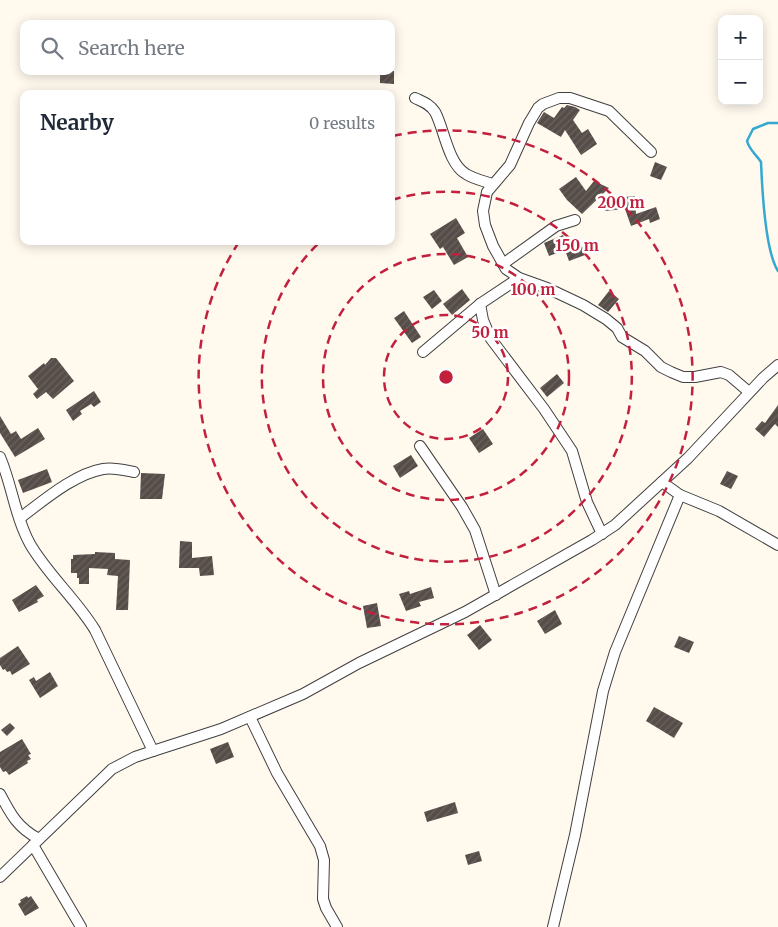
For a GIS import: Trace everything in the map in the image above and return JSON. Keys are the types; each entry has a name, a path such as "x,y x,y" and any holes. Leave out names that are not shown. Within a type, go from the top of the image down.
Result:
{"street":[{"path":"416,98 429,105 435,112 447,146 465,174 492,184"},
{"path":"652,152 610,111 570,98 559,98 543,104 538,108 529,123 510,165 487,192 483,211 485,225 493,246 506,269 519,278 547,288 584,305 606,319 617,328 622,337 644,351 661,367 683,377 695,377 721,372 729,375 749,392"},
{"path":"503,264 556,226 575,220"},
{"path":"423,352 480,304 519,278"},
{"path":"480,304 482,320 491,340 544,409 572,451 587,502 602,534"},
{"path":"0,877 112,769 135,757 221,729 302,694 359,663 465,612 602,534 615,525 662,482 715,430 749,392 778,365"},
{"path":"420,446 462,507 475,530 496,595"},
{"path":"0,456 29,542 41,561 83,612 95,630 153,751"},
{"path":"20,518 48,497 93,472 105,468 116,468 134,472"},
{"path":"662,482 680,495 719,511 778,545"},
{"path":"556,925 602,691 615,652 680,495"},
{"path":"250,717 277,773 320,846 324,860 323,899 336,927"},
{"path":"0,794 21,828 36,842 81,927"}],"building":[{"path":"380,75 394,75 394,84 380,83"},
{"path":"567,105 580,110 573,120 582,133 588,129 597,144 581,155 565,130 561,137 537,123 544,112 554,118 562,107 564,108"},
{"path":"655,162 667,167 661,180 650,176"},
{"path":"576,177 586,191 594,181 609,188 582,214 567,200 559,189"},
{"path":"635,196 636,214 656,207 660,219 650,223 649,219 631,226 625,209 605,211 604,199"},
{"path":"456,218 465,233 457,238 468,257 454,265 443,247 440,249 430,234"},
{"path":"563,235 567,243 579,238 585,255 569,261 565,250 549,256 544,243"},
{"path":"462,289 470,300 452,315 443,304"},
{"path":"434,290 442,301 432,309 423,297"},
{"path":"609,291 619,299 608,312 598,305"},
{"path":"404,311 421,337 412,343 394,318"},
{"path":"51,358 56,358 74,381 53,399 46,392 37,399 33,394 38,389 28,376 44,363 45,365"},
{"path":"557,374 564,383 547,397 540,388"},
{"path":"94,391 101,402 94,407 91,404 80,411 82,414 73,421 66,410"},
{"path":"778,405 778,427 775,424 764,437 755,429 762,421 765,423"},
{"path":"0,416 11,434 16,431 21,439 38,428 45,439 15,457 0,433"},
{"path":"483,429 493,444 479,453 469,438"},
{"path":"411,455 418,466 400,478 393,466"},
{"path":"47,469 52,482 23,493 18,480"},
{"path":"727,471 738,476 731,489 720,484"},
{"path":"141,473 165,474 162,499 140,499"},
{"path":"180,541 192,542 192,558 212,556 214,575 200,576 199,568 179,568"},
{"path":"95,552 115,553 115,559 130,560 128,610 116,610 118,576 107,575 108,569 89,568 89,584 79,584 77,573 71,573 71,559 73,559 73,555 95,554"},
{"path":"36,585 44,596 37,600 38,602 19,612 12,600"},
{"path":"431,587 434,598 419,602 421,606 406,611 399,594 409,591 410,594"},
{"path":"377,603 381,626 367,628 363,606"},
{"path":"555,610 562,624 545,634 537,621"},
{"path":"480,625 492,640 479,650 467,635"},
{"path":"679,636 694,642 689,653 674,647"},
{"path":"18,646 30,664 12,675 10,671 3,670 0,665 0,658"},
{"path":"50,672 58,686 40,698 29,680 34,677 36,681"},
{"path":"654,707 683,723 674,738 646,721"},
{"path":"10,723 15,728 7,736 1,730"},
{"path":"22,739 31,754 28,755 31,759 9,775 6,771 3,772 0,767 0,752"},
{"path":"228,742 234,757 216,764 210,749"},
{"path":"455,802 458,813 427,822 424,812"},
{"path":"479,851 482,861 468,865 465,855"},
{"path":"27,896 28,898 31,896 39,908 25,916 18,904 21,902 20,900"}],"waterway":[{"path":"778,123 768,123 753,129 747,141 751,150 761,162 767,234 778,271"}]}
